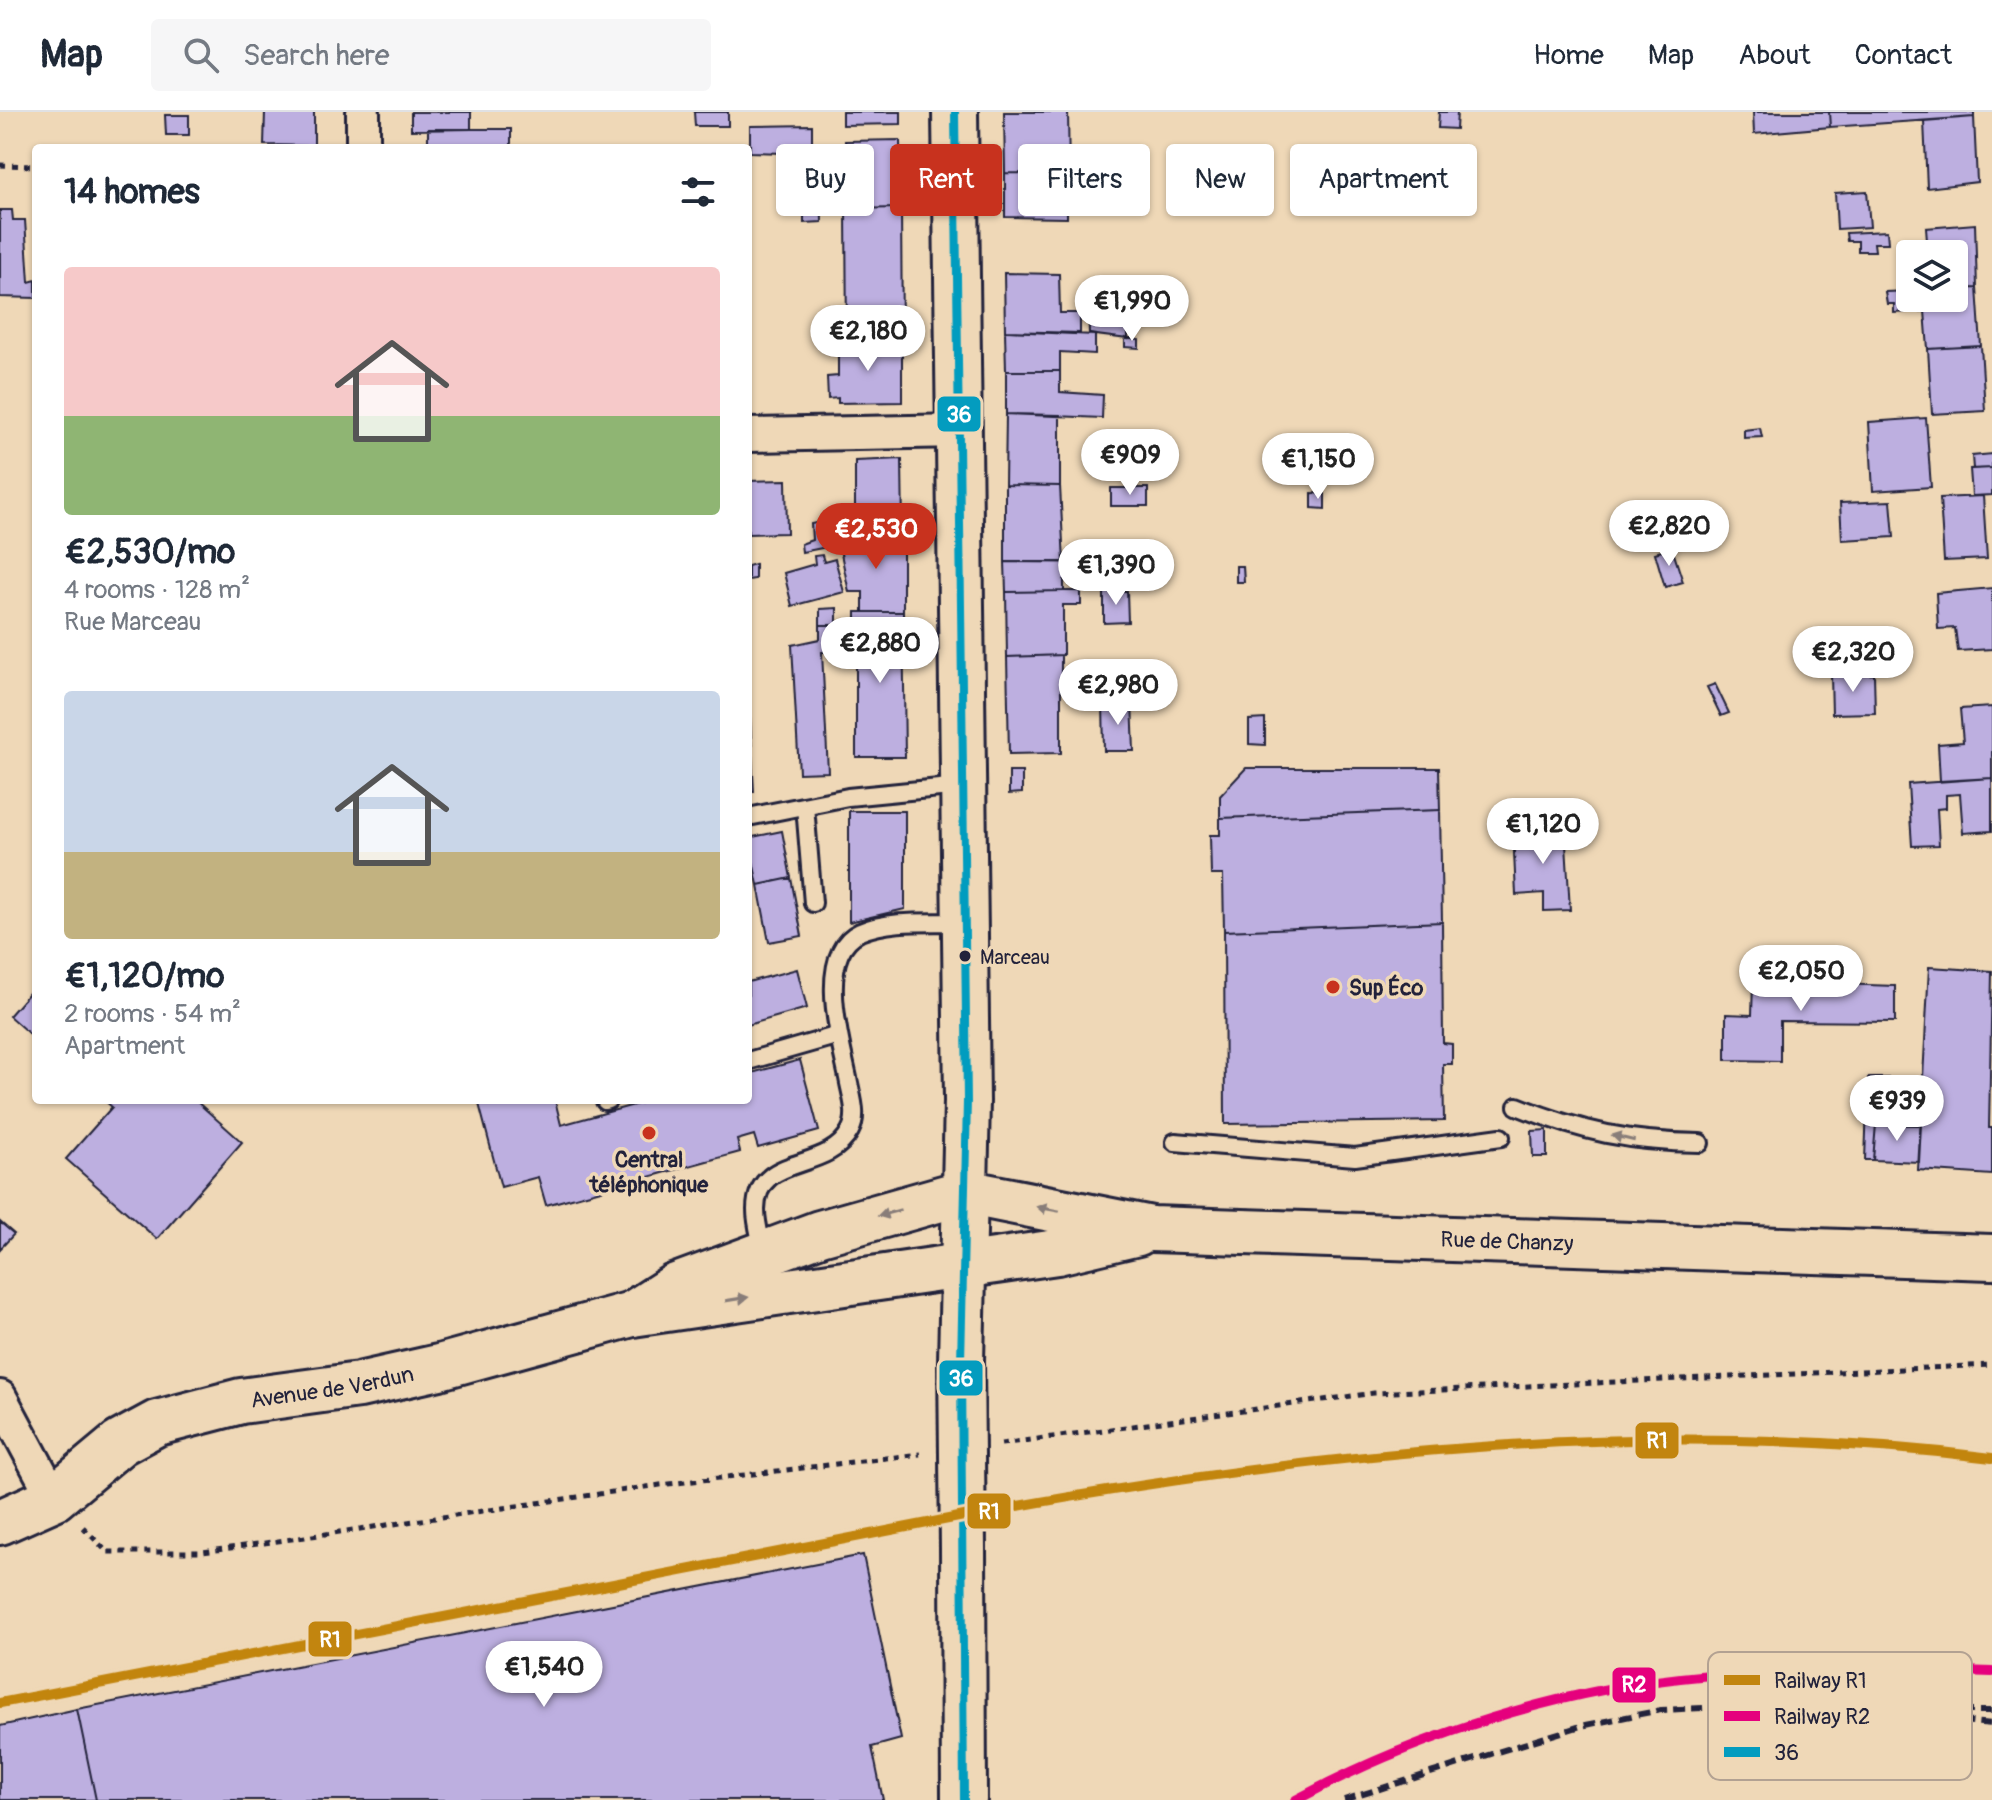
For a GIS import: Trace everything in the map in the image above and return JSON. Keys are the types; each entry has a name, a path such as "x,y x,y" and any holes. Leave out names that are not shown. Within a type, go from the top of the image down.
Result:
{"main road":[{"path":"955,112 962,431 966,922 966,1265 961,1361 964,1800"},
{"name":"Rue de Chanzy","path":"965,1192 1152,1229 1992,1257"},
{"name":"Avenue de Verdun","path":"632,1314 674,1287 820,1233 965,1192"},
{"name":"Rue de Chanzy","path":"966,1265 1057,1252 1152,1229"},
{"name":"Rue de Chanzy","path":"1863,1254 1992,1280"},
{"name":"Avenue de Verdun","path":"0,1522 54,1498 120,1443 157,1423 241,1401 359,1385 439,1367 632,1314 966,1265"},
{"path":"0,1498 54,1498"}],"street":[{"path":"363,112 363,144"},
{"path":"752,435 962,431"},
{"path":"0,1397 54,1498"}],"lane":[{"path":"752,816 911,789 963,786"},
{"path":"805,806 813,903"},
{"path":"764,1254 756,1210 764,1179 772,1172 825,1156 837,1148 851,1130 855,1116 839,1035 834,983 835,961 844,944 861,932 905,923 966,922"},
{"path":"752,1060 839,1035"},
{"path":"1517,1106 1560,1123 1642,1142 1700,1143"},
{"path":"1175,1142 1355,1157 1501,1137"}],"path":[{"path":"0,165 32,166"},
{"path":"986,1446 1374,1393 1992,1365"},
{"path":"54,1498 107,1552 203,1552 660,1485 924,1453"}],"building":[{"path":"265,112 314,112 314,144 264,144"},
{"path":"411,112 471,112 471,129 411,130"},
{"path":"694,112 728,112 728,126 695,126"},
{"path":"842,112 901,112 901,124 842,125"},
{"path":"1004,112 1068,112 1069,144 1018,144 1018,173 1005,173"},
{"path":"1439,112 1457,112 1456,129 1438,128"},
{"path":"1753,112 1829,112 1830,127 1754,134"},
{"path":"1829,112 1974,112 1974,117 1830,127"},
{"path":"165,115 189,115 189,135 166,135"},
{"path":"1974,117 1977,182 1927,188 1924,121"},
{"path":"812,125 812,144 776,144 776,153 752,152 750,126"},
{"path":"428,129 511,129 511,144 428,144"},
{"path":"900,140 900,144 890,144 890,208 874,208 874,144 845,144 845,141"},
{"path":"1005,173 1018,173 1018,216 1067,218 1005,217"},
{"path":"1867,191 1870,227 1837,229 1835,193"},
{"path":"874,208 890,208 890,216 901,216 902,341 847,342 846,216 874,216"},
{"path":"0,210 12,210 13,220 25,220 32,298 0,297"},
{"path":"804,216 822,216 822,222 804,223"},
{"path":"1975,224 1977,288 1968,288 1968,240 1927,240 1926,228"},
{"path":"1887,231 1888,243 1874,243 1875,251 1858,251 1858,241 1847,241 1846,233"},
{"path":"1004,273 1059,274 1060,313 1080,313 1080,333 1005,331"},
{"path":"1968,288 1977,288 1981,346 1928,349 1925,312 1968,312"},
{"path":"1885,292 1896,292 1896,312 1910,312 1894,313 1894,304 1887,304"},
{"path":"1088,298 1114,298 1115,318 1128,319 1128,339 1089,334"},
{"path":"1005,331 1095,335 1095,354 1060,352 1060,371 1006,371"},
{"path":"1125,338 1139,340 1139,348 1125,347"},
{"path":"902,341 902,402 838,403 838,398 828,399 827,377 838,376 838,343"},
{"path":"1981,346 1985,411 1932,414 1928,349"},
{"path":"1006,371 1060,371 1060,392 1103,395 1102,418 1006,414"},
{"path":"1006,414 1060,415 1060,486 1005,485"},
{"path":"1926,418 1931,487 1873,491 1869,422"},
{"path":"1760,428 1762,437 1744,438 1744,430"},
{"path":"1992,454 1992,468 1973,469 1972,456"},
{"path":"902,459 903,530 855,541 855,461"},
{"path":"1992,468 1992,495 1972,496 1970,469"},
{"path":"786,480 787,533 752,534 752,481"},
{"path":"1005,485 1060,486 1064,562 1005,562"},
{"path":"1111,488 1148,488 1148,506 1111,506"},
{"path":"1312,493 1325,494 1325,509 1312,508"},
{"path":"1983,496 1987,559 1944,561 1940,498"},
{"path":"1891,501 1894,537 1842,540 1840,503"},
{"path":"830,520 832,546 802,552 801,544 812,540 811,524"},
{"path":"903,530 903,612 863,612 863,592 849,592 839,544"},
{"path":"1672,548 1683,582 1665,587 1655,553"},
{"path":"822,555 824,562 835,559 844,592 792,606 784,573 815,564 814,556"},
{"path":"1005,562 1126,563 1126,581 1064,580 1064,591 1006,592"},
{"path":"755,564 755,579 752,579 752,565"},
{"path":"1236,566 1243,566 1244,582 1236,582"},
{"path":"1992,588 1992,649 1958,651 1955,628 1938,629 1936,593"},
{"path":"1081,591 1081,605 1063,605 1063,655 1007,657 1006,592"},
{"path":"1104,591 1127,591 1128,622 1104,623"},
{"path":"837,608 837,625 820,625 820,609"},
{"path":"856,612 903,612 905,757 856,757"},
{"path":"820,625 837,625 837,639 831,639 831,652 822,652 828,772 799,773 792,645 820,639"},
{"path":"1061,655 1061,753 1009,754 1007,657"},
{"path":"1874,674 1875,713 1832,714 1831,675"},
{"path":"1715,684 1729,713 1721,716 1707,687"},
{"path":"1132,702 1134,751 1104,751 1103,703"},
{"path":"1992,707 1992,778 1940,781 1938,744 1963,742 1960,709"},
{"path":"1265,719 1265,745 1249,744 1249,720"},
{"path":"1246,768 1439,768 1440,810 1220,818 1220,796"},
{"path":"1009,772 1022,772 1022,793 1009,794"},
{"path":"1992,778 1992,831 1963,833 1960,794 1946,795 1946,808 1937,809 1939,845 1912,846 1908,784"},
{"path":"1440,810 1442,922 1224,931 1223,875 1211,875 1210,835 1220,835 1220,818"},
{"path":"849,811 905,811 905,909 849,922"},
{"path":"1565,828 1570,910 1544,911 1544,893 1516,895 1513,831"},
{"path":"782,831 791,878 758,885 752,857 752,837"},
{"path":"791,878 802,936 769,942 758,885"},
{"name":"Sup Éco","path":"1442,922 1443,1043 1452,1044 1452,1064 1443,1064 1444,1121 1225,1124 1224,931"},
{"path":"1929,967 1992,971 1989,1128 1992,1128 1992,1175 1918,1170"},
{"path":"797,969 807,1008 752,1024 752,981"},
{"path":"1753,981 1895,986 1895,1022 1780,1021 1780,1061 1726,1060 1726,1014 1752,1015"},
{"path":"32,990 32,1036 9,1016"},
{"name":"Central téléphonique","path":"800,1060 819,1131 758,1148 754,1135 737,1140 740,1152 546,1205 538,1177 501,1187 479,1104 556,1104 561,1125 637,1104 752,1104 752,1073"},
{"path":"1868,1078 1923,1078 1921,1125 1876,1124 1873,1160 1865,1160"},
{"path":"109,1104 199,1104 242,1142 157,1239 66,1159 112,1107"},
{"path":"1876,1124 1921,1125 1919,1162 1873,1160"},
{"path":"1547,1130 1547,1157 1533,1157 1532,1131"},
{"path":"0,1222 14,1234 0,1249"},
{"path":"863,1555 901,1739 872,1747 883,1800 96,1800 77,1709"},
{"path":"77,1709 96,1800 0,1800 0,1726"}],"railway":[{"path":"1972,1671 1992,1672"},
{"path":"1296,1800 1390,1755 1492,1718 1597,1691 1708,1675"},
{"path":"1344,1800 1581,1726 1661,1710 1708,1708"},
{"path":"1972,1711 1992,1711"},
{"path":"1972,1722 1992,1724"}],"rail line":[{"name":"R1","path":"0,1703 995,1510 1243,1471 1492,1446 1617,1440 1742,1440 1867,1446 1992,1458"},
{"name":"R2","path":"1972,1671 1992,1672"},
{"name":"R2","path":"1296,1800 1390,1755 1492,1718 1597,1691 1708,1675"}],"transit line":[{"name":"36","path":"955,112 967,1101 961,1361 964,1800"}],"place":[{"name":"Marceau","path":"965,956"},
{"name":"Sup Éco","path":"1333,987"},
{"name":"Central téléphonique","path":"649,1133"}]}
